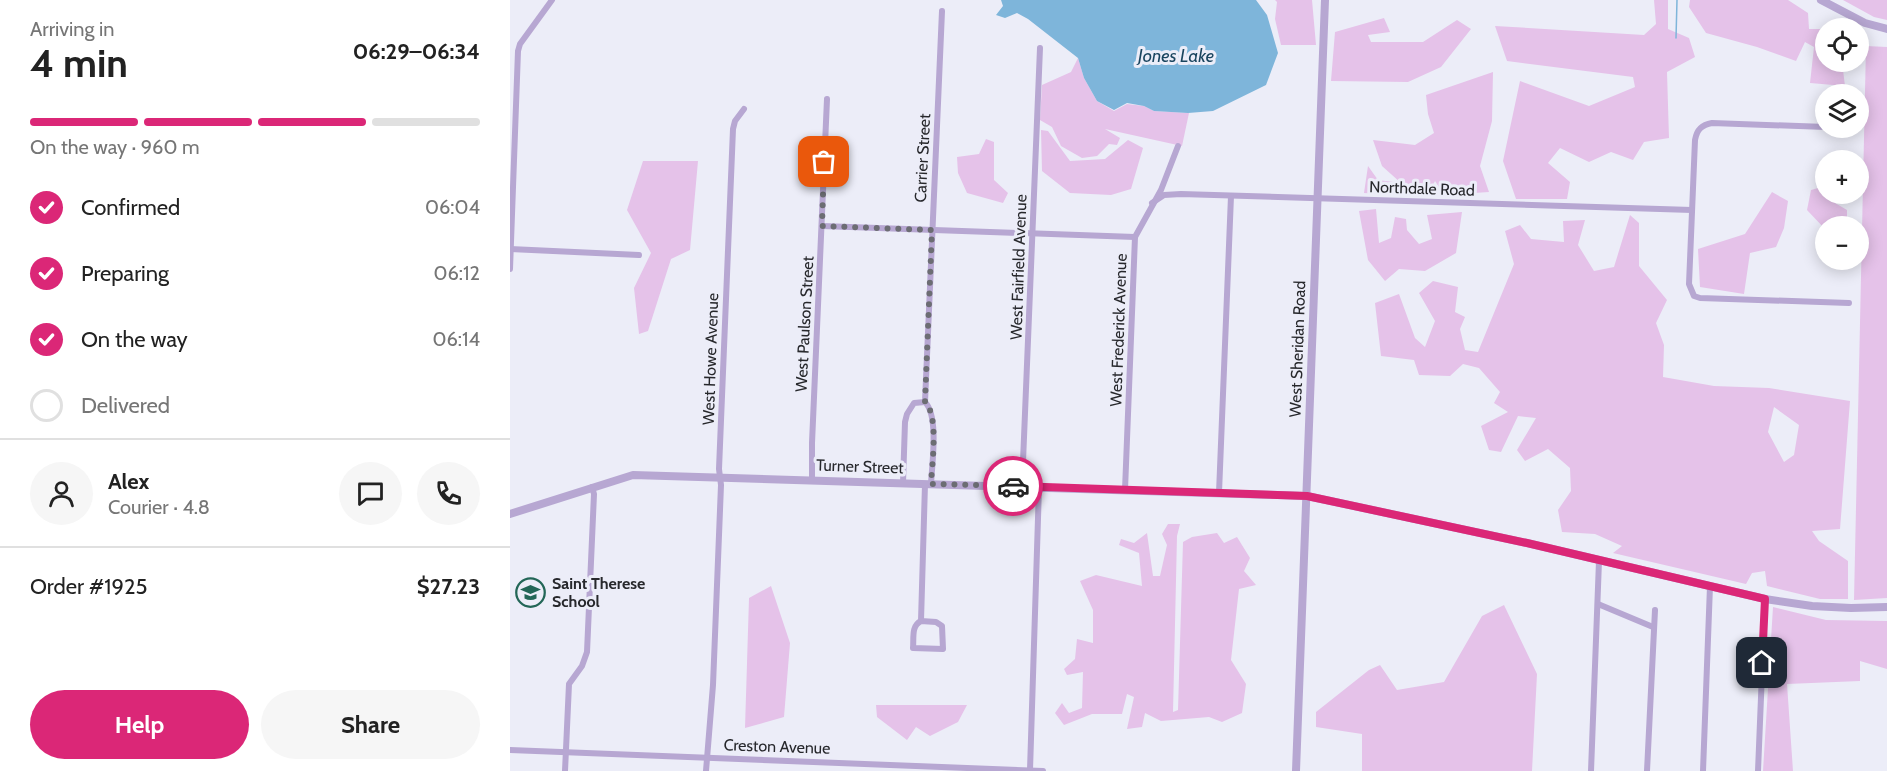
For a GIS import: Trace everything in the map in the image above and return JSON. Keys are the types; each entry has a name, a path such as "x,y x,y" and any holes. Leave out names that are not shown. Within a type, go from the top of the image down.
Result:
{"street":[{"path":"510,269 520,44 552,0"},
{"name":"West Sheridan Road","path":"1296,771 1325,0"},
{"path":"1821,0 1865,23 1887,29"},
{"name":"Carrier Street","path":"921,621 933,424 932,412 925,402 942,10"},
{"name":"West Fairfield Avenue","path":"1022,486 1040,48"},
{"name":"West Paulson Street","path":"812,480 827,99"},
{"name":"West Howe Avenue","path":"706,771 713,685 733,129 735,121 744,109"},
{"path":"1815,127 1712,123 1700,128 1695,140 1689,284 1694,296 1707,299 1849,303"},
{"name":"West Frederick Avenue","path":"1125,490 1136,237 1152,203 1161,190 1178,146"},
{"name":"Northdale Road","path":"1152,203 1164,195 1172,194 1692,210"},
{"path":"1219,493 1231,196"},
{"path":"822,226 1136,237"},
{"path":"510,249 639,255"},
{"path":"903,483 907,414 914,404 925,402"},
{"name":"Turner Street","path":"510,514 633,475 1307,496 1527,543 1765,599 1812,606 1887,607"},
{"path":"565,771 568,691 572,679 586,660 587,652 594,495 592,487"},
{"path":"1030,771 1039,487"},
{"path":"1591,771 1599,561"},
{"path":"1703,771 1710,586"},
{"path":"1758,771 1765,599"},
{"path":"1598,604 1653,627"},
{"path":"1647,771 1655,610"},
{"name":"Carrier Street","path":"921,621 936,622 942,626 943,649 913,648 914,628 921,621"},
{"name":"Creston Avenue","path":"510,750 1043,771"}],"shaded area":[{"path":"1275,0 1312,0 1316,45 1281,45 1275,19 1277,2"},
{"path":"1654,0 1668,0 1668,29 1689,38 1695,57 1667,72 1669,138 1644,142 1633,160 1611,152 1589,162 1560,148 1548,163 1570,182 1567,199 1516,199 1503,161 1520,81 1589,106 1635,87 1633,77 1507,61 1495,26 1644,35 1656,24"},
{"path":"1690,0 1788,0 1808,13 1809,29 1815,29 1815,72 1843,72 1845,84 1810,83 1814,47 1805,42 1796,61 1706,33 1689,7"},
{"path":"1843,0 1887,0 1887,20 1874,17"},
{"path":"1384,18 1390,32 1368,35 1371,42 1423,42 1457,20 1471,29 1441,67 1408,82 1331,81 1335,32"},
{"path":"1869,46 1887,47 1887,598 1854,600 1861,270 1869,270 1869,216 1862,216 1863,204 1869,204 1869,150 1864,150 1864,138 1869,138 1869,84 1865,84 1865,72 1869,72"},
{"path":"1078,58 1084,78 1097,101 1114,111 1127,104 1144,106 1154,111 1189,113 1182,146 1105,129 1120,138 1117,145 1109,144 1097,156 1082,158 1061,146 1052,127 1040,120 1042,85 1071,72"},
{"path":"1493,72 1492,121 1480,166 1489,192 1444,195 1435,181 1427,197 1364,193 1368,166 1378,180 1401,183 1382,166 1373,140 1415,145 1434,133 1428,114 1426,95"},
{"path":"1041,130 1048,131 1070,161 1105,159 1128,140 1143,148 1131,189 1111,195 1070,193 1042,171"},
{"path":"986,139 994,142 994,180 1008,193 1003,203 967,193 958,173 957,157 979,154"},
{"path":"643,161 698,161 690,250 671,259 648,331 639,334 634,288 651,253 627,210"},
{"path":"1815,189 1815,204 1837,204 1847,210 1847,216 1815,216 1815,218 1807,210 1811,190"},
{"path":"1772,192 1788,201 1784,228 1776,247 1750,253 1744,294 1700,287 1698,249 1745,234"},
{"path":"1376,209 1379,243 1391,238 1395,217 1406,219 1407,230 1419,244 1432,239 1427,215 1462,212 1456,253 1425,271 1399,269 1385,281 1368,260 1359,211"},
{"path":"1630,215 1639,223 1639,266 1667,300 1656,323 1664,345 1663,377 1714,386 1769,388 1850,401 1840,529 1812,531 1819,541 1848,561 1848,599 1820,599 1767,586 1765,571 1752,573 1746,584 1613,553 1622,546 1595,534 1562,532 1558,510 1571,491 1570,468 1548,449 1525,461 1517,450 1536,418 1518,416 1501,452 1489,450 1481,426 1508,412 1494,403 1500,392 1479,368 1463,364 1450,376 1419,375 1414,360 1381,356 1375,303 1399,294 1415,338 1425,347 1435,321 1419,293 1433,281 1458,287 1455,312 1465,317 1460,329 1465,350 1478,352 1514,264 1505,231 1520,225 1531,239 1564,242 1563,221 1585,220 1578,245 1594,271 1614,267","holes":["1774,407 1799,425 1794,455 1784,462 1768,432"]},
{"path":"1168,524 1180,524 1177,536 1173,712 1178,710 1183,542 1192,537 1217,533 1224,543 1237,537 1250,558 1244,571 1256,585 1239,589 1231,660 1246,684 1242,713 1222,722 1209,717 1161,721 1145,713 1142,727 1127,729 1134,697 1127,694 1122,714 1092,714 1064,725 1055,713 1062,703 1069,713 1082,708 1083,672 1067,675 1064,669 1075,659 1077,639 1093,643 1093,610 1080,581 1096,575 1142,586 1139,553 1119,545 1121,539 1134,543 1147,533 1153,576 1160,576 1167,545 1162,534"},
{"path":"771,586 790,643 784,717 745,728 749,598"},
{"path":"1504,605 1537,674 1532,771 1362,771 1362,734 1316,727 1316,712 1369,670 1380,665 1397,690 1444,682 1482,616"},
{"path":"1773,607 1826,620 1887,621 1887,669 1860,661 1860,681 1787,684 1793,771 1763,771"},
{"path":"876,705 967,705 958,722 930,736 916,727 907,740 877,717"}],"water":[{"name":"Jones Lake","path":"1001,0 1256,0 1267,15 1278,53 1266,85 1213,111 1188,113 1154,111 1144,106 1127,103 1114,110 1097,101 1084,78 1078,58 1017,13 1005,18 996,15 1003,6"}],"waterway":[{"path":"1676,38 1677,0"}],"way so far":[{"path":"824,162 822,226 932,230 925,402 932,412 933,424 931,484 1013,486"}],"place":[{"name":"Saint Therese School","path":"531,592"}],"route":[{"path":"1013,486 1307,496 1527,543 1765,599 1762,663"}]}
